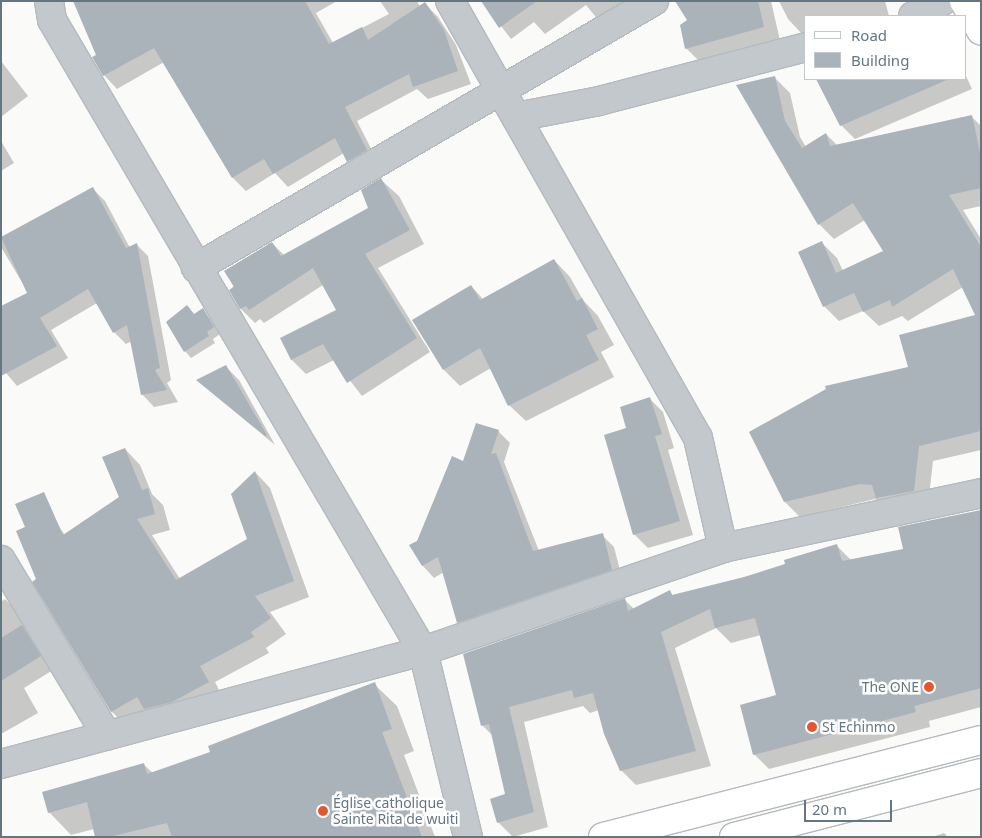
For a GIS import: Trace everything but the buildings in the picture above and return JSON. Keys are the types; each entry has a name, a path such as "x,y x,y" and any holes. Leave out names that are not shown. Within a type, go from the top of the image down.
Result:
{"main road":[{"path":"964,1 981,31"},
{"path":"603,837 981,740"},
{"path":"734,837 981,774"}],"street":[{"path":"49,1 52,20 196,268 423,651 468,837"},
{"path":"450,1 698,438 723,548"},
{"path":"196,268 654,1"},
{"path":"916,15 942,1"},
{"path":"516,117 599,101 804,48"},
{"path":"1,764 423,651 723,548 981,493"},
{"path":"1,560 107,736"}],"place":[{"name":"The ONE","path":"929,687"},
{"name":"St Echinmo","path":"812,727"},
{"name":"Église catholique Sainte Rita de wuiti","path":"323,811"}]}
